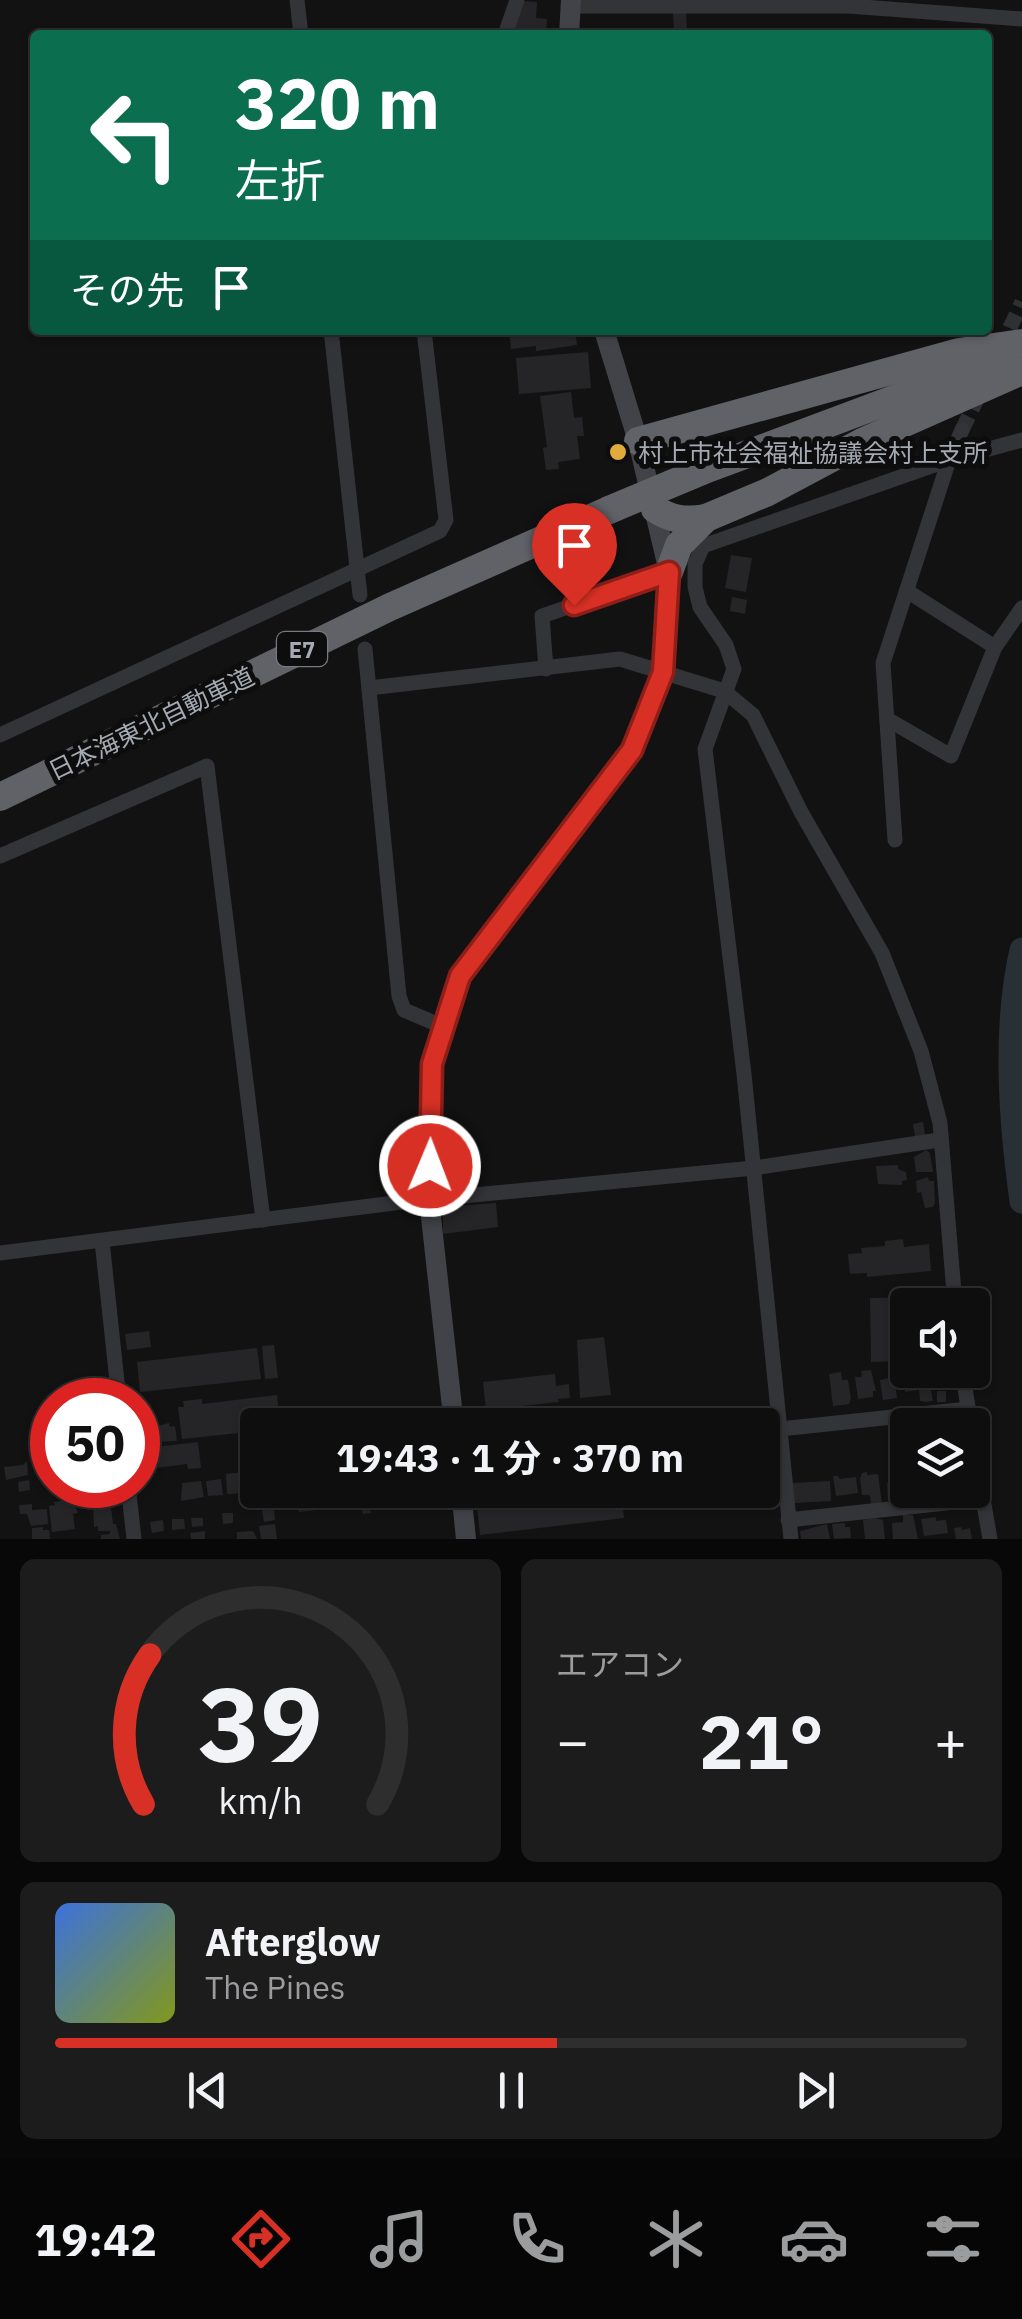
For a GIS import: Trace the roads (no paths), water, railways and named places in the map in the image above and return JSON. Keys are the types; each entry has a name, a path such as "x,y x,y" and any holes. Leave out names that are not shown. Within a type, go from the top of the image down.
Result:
{"highway":[{"path":"638,441 959,352 1022,343"},
{"name":"日本海東北自動車道","path":"0,797 390,607 609,510 702,470 1022,351"},
{"path":"655,509 685,521 706,518 768,492 862,442 1022,371"},
{"path":"669,572 679,544 706,518"}],"main road":[{"path":"569,30 570,3"},
{"path":"452,1408 429,1200 432,1064 460,976 632,750 663,672 669,572 638,441 606,335"},
{"path":"463,1508 466,1539"}],"street":[{"path":"297,0 300,30"},
{"path":"507,30 517,0"},
{"path":"570,3 950,6 1022,19"},
{"path":"332,335 360,596"},
{"path":"0,735 440,531 446,520 425,335"},
{"path":"895,840 883,663 962,430"},
{"path":"778,1408 705,749 734,669 726,644 700,607 695,564 703,546 949,460 1022,440"},
{"path":"546,669 542,616 669,572"},
{"path":"906,591 995,647"},
{"path":"887,720 952,756 995,647 1022,608"},
{"path":"365,648 399,996 404,1010 444,1026"},
{"path":"368,688 620,659 724,691 752,715 882,952 921,1051 940,1123 953,1288"},
{"path":"0,856 207,766 263,1220"},
{"path":"0,1254 429,1200 754,1168 939,1140"},
{"path":"102,1241 117,1378"},
{"path":"791,1539 780,1429 890,1422"},
{"path":"131,1508 134,1539"},
{"path":"788,1520 899,1508"},
{"path":"985,1508 990,1539"}],"waterway":[{"path":"1022,950 1011,1043 1022,1201"}],"tunnel":[{"path":"1000,349 1022,302"},
{"path":"962,430 980,393"}],"place":[{"name":"村上市社会福祉協議会村上支所","path":"618,452"}]}
